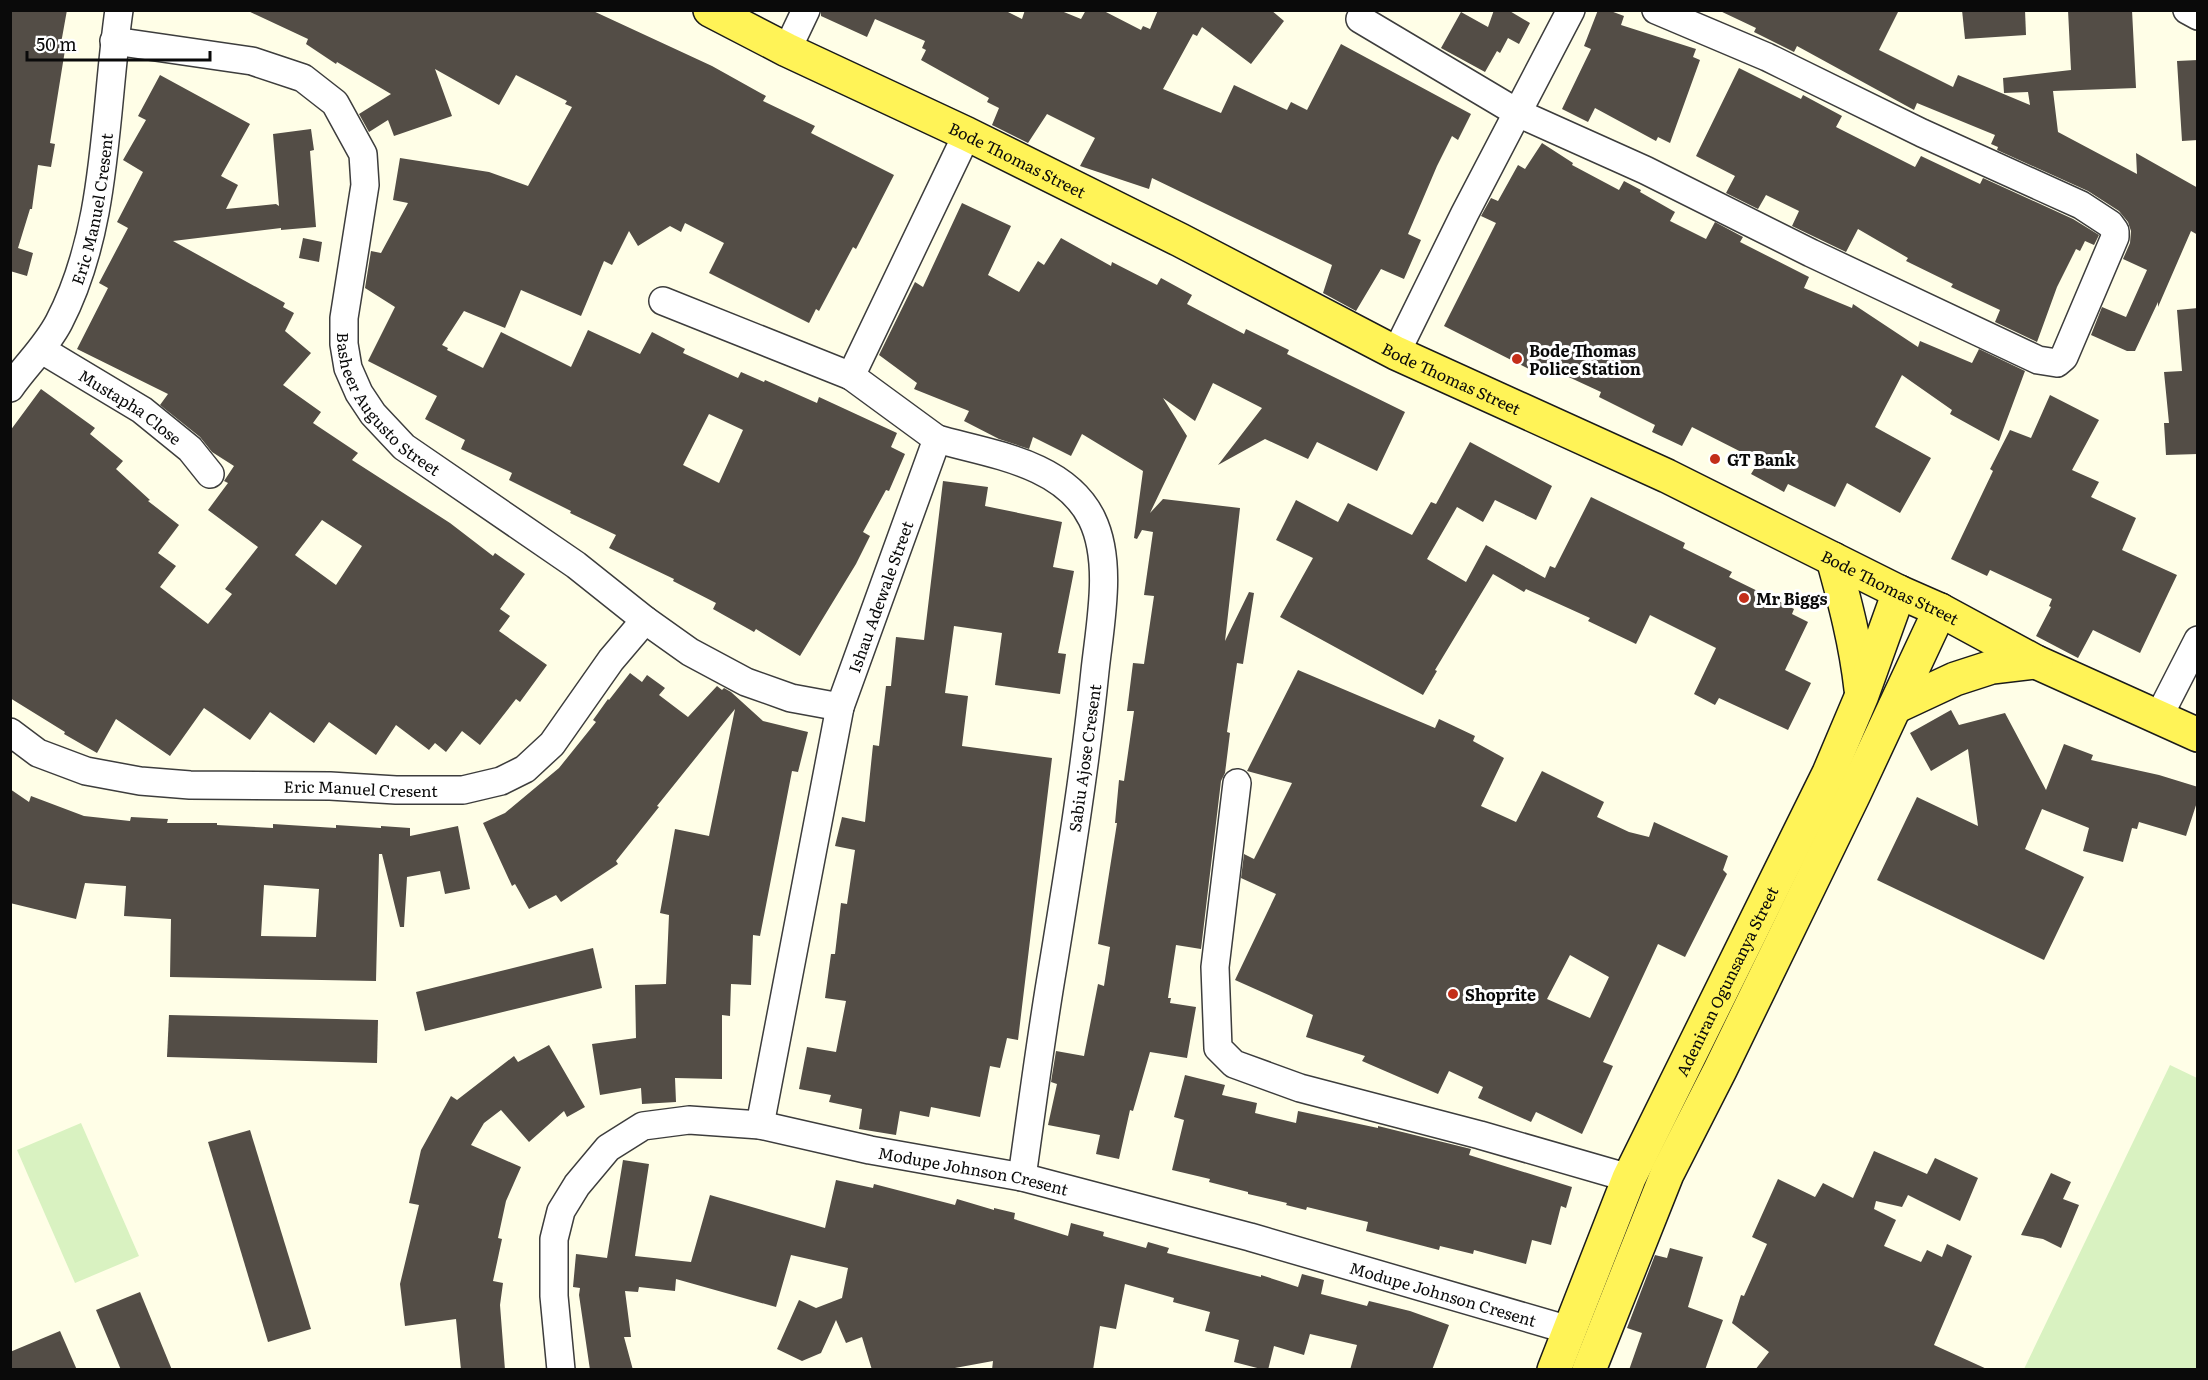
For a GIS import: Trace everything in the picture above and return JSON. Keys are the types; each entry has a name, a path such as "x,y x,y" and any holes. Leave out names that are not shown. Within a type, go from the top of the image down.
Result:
{"main road":[{"name":"Bode Thomas Street","path":"710,10 787,50 967,134 1180,240 1396,353 1667,476 1899,592 1941,610 2036,662 2198,735"},
{"path":"1833,559 1850,620 1858,658 1862,695"},
{"name":"Adeniran Ogunsanya Street","path":"1554,1370 1629,1178 1829,773 1862,695 1899,592"},
{"name":"Adeniran Ogunsanya Street","path":"1589,1370 1667,1174 1716,1078 1941,610"},
{"path":"1895,707 1955,679 1992,667 2036,662"},
{"path":"1685,1064 1716,1078"}],"street":[{"name":"Eric Manuel Cresent","path":"10,388 25,366 42,350 59,321 82,267 96,201 119,10"},
{"path":"787,50 806,10"},
{"path":"1396,353 1465,213 1570,10"},
{"path":"1360,19 1518,112 1645,170 1811,253 2038,360 2057,363 2064,357 2115,237 2115,231 2110,224 2081,205 1922,134 1767,57 1656,10"},
{"path":"2187,10 2198,16"},
{"name":"Basheer Augusto Street","path":"114,41 252,61 303,78 334,103 363,154 364,185 344,318 344,344 348,368 359,393 374,414 404,447 576,564 645,620 690,652 746,682 791,698 840,707"},
{"path":"852,376 967,134"},
{"path":"663,301 852,376 937,439"},
{"name":"Mustapha Close","path":"42,350 142,410 190,449 210,474"},
{"name":"Ishau Adewale Street","path":"760,1125 840,707 937,439"},
{"name":"Sabiu Ajose Cresent","path":"937,439 1038,468 1058,480 1076,495 1092,518 1100,538 1104,561 1101,615 1086,759 1022,1177"},
{"name":"Eric Manuel Cresent","path":"10,732 38,753 86,771 140,782 463,790 501,781 525,769 552,744 611,660 645,620"},
{"path":"2158,718 2198,640"},
{"path":"1237,783 1215,967 1218,1048 1233,1064 1300,1088 1480,1135 1629,1178"},
{"name":"Modupe Johnson Cresent","path":"561,1370 554,1296 554,1239 561,1211 578,1185 608,1148 643,1126 689,1120 760,1125 870,1150 1022,1177 1250,1237 1569,1330"}],"green space":[{"path":"2170,1065 2197,1078 2197,1369 2024,1369"},
{"path":"81,1123 139,1256 75,1283 17,1150"}],"building":[{"path":"10,10 67,10 60,49 65,50 50,143 55,144 51,167 38,165 32,209 30,209 18,248 33,253 27,276 10,271"},
{"path":"246,10 591,10 712,66 766,96 763,101 815,126 811,133 894,175 856,249 853,247 819,311 816,309 809,323 709,273 724,243 685,223 681,232 670,226 638,246 629,231 612,265 604,261 581,316 521,290 505,328 464,311 442,345 448,348 447,350 483,368 501,332 571,367 588,330 640,354 652,332 685,349 683,353 738,378 741,372 817,403 819,397 897,433 891,447 905,454 889,491 886,490 863,532 870,536 856,564 800,656 756,629 754,632 713,609 716,603 673,581 674,579 609,548 616,535 509,480 512,473 461,449 465,440 425,419 437,396 368,361 395,307 365,288 371,251 381,253 408,203 393,200 400,158 489,172 528,186 572,107 565,104 567,101 516,75 499,105 435,69 452,116 394,136 388,120 369,132 359,114 391,94 337,62 336,64 306,44 308,39","holes":["709,414 743,430 719,483 683,465"]},
{"path":"821,10 1004,10 1022,19 1025,10 1059,10 1081,19 1086,10 1102,10 1141,30 1143,26 1150,29 1158,10 1271,10 1284,21 1251,64 1202,27 1197,36 1193,34 1163,89 1221,113 1234,85 1287,110 1291,102 1307,110 1341,44 1471,114 1458,140 1452,136 1408,234 1421,240 1404,279 1381,269 1356,311 1323,293 1332,265 1152,178 1149,189 1080,166 1095,138 1047,114 1028,143 992,125 999,108 987,102 989,98 921,60 926,50 922,48 925,41 875,19 867,37 821,16"},
{"path":"1494,10 1508,10 1530,23 1519,44 1508,38 1500,53 1497,51 1485,72 1441,48 1461,12 1488,27"},
{"path":"1598,10 1608,10 1624,16 1621,25 1696,49 1693,57 1700,60 1670,143 1658,137 1656,141 1595,108 1588,122 1562,109 1591,49 1584,46"},
{"path":"1718,10 1899,10 1879,50 1953,87 1958,75 2030,105 2028,92 2004,93 2003,78 2071,70 2068,10 2132,10 2136,88 2053,91 2058,132 2137,174 2136,153 2198,188 2198,235 2191,231 2158,307 2158,302 2135,351 2127,351 2091,335 2102,307 2126,317 2147,270 2123,259 2130,243 2131,231 2128,222 2119,211 2088,191 1997,150 1998,147 1991,144 1995,135 1917,103 1914,110 1797,46 1794,52 1754,32 1756,28"},
{"path":"1962,10 2025,10 2026,35 1965,39"},
{"path":"2198,60 2198,140 2182,141 2177,61"},
{"path":"1739,68 1801,99 1803,95 1842,116 1836,127 1915,167 1921,156 1980,184 1983,178 2073,219 2099,235 2094,245 2085,241 2080,251 2076,249 2057,287 2037,342 1995,322 2000,310 1951,287 1953,284 1906,261 1908,258 1858,229 1846,252 1792,226 1799,211 1766,195 1758,209 1726,193 1735,176 1696,156"},
{"path":"160,75 250,124 221,176 238,185 226,209 276,204 279,206 273,134 311,129 314,150 310,151 316,227 281,230 281,228 173,241 285,303 283,307 294,313 285,331 311,353 283,385 321,412 313,423 358,453 352,460 450,523 493,556 495,553 525,574 500,609 510,616 499,631 547,665 520,702 516,699 480,745 462,731 446,752 435,743 429,750 396,725 376,755 329,722 314,743 270,712 250,740 204,708 170,756 116,719 97,753 10,698 10,431 41,389 95,428 90,434 123,461 116,469 150,500 148,501 179,525 158,553 176,566 160,587 208,624 232,594 225,589 258,547 208,510 228,483 224,481 234,466 212,452 200,437 160,405 168,394 77,349 108,288 99,283 128,228 117,222 143,172 123,160 146,120 138,116","holes":["322,520 362,546 336,585 295,555"]},
{"path":"1542,143 1573,163 1572,165 1619,190 1624,181 1641,190 1640,192 1675,212 1670,221 1706,239 1715,222 1743,237 1740,242 1809,277 1804,288 1852,308 1853,304 1918,347 1920,341 1972,363 1979,349 2025,371 1999,441 1950,414 1952,410 1902,375 1875,427 1931,458 1900,513 1847,483 1835,507 1788,484 1784,492 1751,474 1759,461 1692,427 1682,446 1652,432 1655,425 1599,397 1601,392 1547,367 1543,376 1444,326 1496,223 1481,216 1491,198 1498,201 1518,165 1525,169"},
{"path":"962,203 1011,226 988,275 1019,292 1038,261 1044,265 1061,238 1111,266 1112,262 1157,285 1161,278 1192,295 1187,304 1244,334 1246,329 1289,350 1287,354 1405,412 1377,471 1317,442 1308,459 1265,439 1218,465 1262,408 1213,383 1195,421 1163,398 1187,436 1150,513 1163,499 1240,508 1225,641 1249,592 1254,593 1243,664 1237,663 1227,732 1230,733 1225,773 1221,781 1201,949 1176,945 1168,998 1171,998 1170,1003 1196,1007 1187,1058 1150,1052 1133,1111 1130,1110 1119,1159 1096,1154 1100,1135 1048,1125 1057,1084 1051,1082 1056,1051 1084,1056 1098,984 1104,986 1110,947 1098,944 1117,823 1115,823 1119,780 1124,781 1134,711 1127,711 1133,663 1144,664 1154,596 1144,595 1153,532 1142,530 1137,539 1134,538 1143,471 1082,434 1071,456 1033,437 1029,449 999,439 964,421 969,411 914,389 917,383 879,355 915,282 923,287"},
{"path":"303,238 322,242 319,262 299,258"},
{"path":"2198,308 2198,454 2166,455 2164,423 2169,423 2164,372 2182,371 2177,310"},
{"path":"2050,395 2099,420 2072,470 2099,482 2091,497 2136,518 2122,550 2177,575 2140,653 2093,630 2078,658 2036,636 2051,607 2049,606 2052,599 1990,570 1987,576 1951,559 1993,471 1990,469 2010,430 2031,438"},
{"path":"1470,442 1552,486 1536,520 1495,500 1483,522 1457,507 1427,559 1466,582 1486,545 1545,578 1550,566 1555,568 1591,497 1685,543 1683,548 1732,572 1729,577 1794,609 1792,614 1808,622 1785,670 1811,683 1788,730 1719,698 1715,705 1694,694 1716,648 1650,615 1636,644 1588,621 1590,618 1526,589 1524,592 1493,574 1435,670 1437,671 1423,695 1280,617 1313,558 1276,540 1296,500 1338,522 1348,503 1412,535 1431,502 1436,504"},
{"path":"943,481 988,487 985,506 1062,522 1053,567 1074,571 1058,653 1066,654 1060,694 995,685 1002,633 954,626 945,693 968,696 962,746 1052,758 1018,1040 1007,1038 1000,1068 990,1066 980,1117 931,1107 929,1117 900,1111 896,1135 859,1129 862,1109 829,1102 831,1095 799,1089 807,1047 836,1052 846,1001 825,998 831,954 835,954 841,903 847,904 855,850 835,846 842,817 865,822 873,745 879,746 886,686 891,686 896,637 924,640"},
{"path":"1298,670 1435,728 1439,719 1475,736 1473,741 1504,758 1481,806 1516,822 1542,771 1604,802 1597,817 1629,832 1649,837 1654,822 1728,856 1723,870 1727,874 1685,957 1658,944 1603,1062 1613,1066 1582,1134 1536,1112 1531,1122 1478,1098 1483,1087 1449,1071 1438,1094 1362,1061 1365,1056 1306,1037 1313,1015 1235,980 1276,894 1241,878 1244,854 1254,859 1292,783 1247,771","holes":["1570,955 1609,977 1590,1018 1547,999"]},
{"path":"630,673 642,682 647,675 665,688 659,695 688,717 717,686 731,692 763,721 808,732 798,772 792,771 760,936 753,935 751,985 731,984 730,1016 722,1015 722,1079 675,1078 676,1102 642,1104 641,1088 600,1095 592,1044 636,1038 635,985 666,984 669,915 660,913 675,829 709,836 735,709 657,806 659,807 616,861 618,864 561,902 556,895 529,909 515,884 512,886 483,823 505,813 559,768 596,722 593,720"},
{"path":"1951,710 1959,725 2005,713 2046,790 2064,744 2093,755 2091,760 2159,775 2198,787 2198,799 2186,836 2139,822 2137,829 2132,828 2123,862 2083,851 2089,828 2042,809 2025,849 2084,877 2044,960 1877,880 1917,797 1978,826 1968,749 1931,771 1910,733"},
{"path":"10,789 29,802 31,796 84,816 130,821 131,817 168,819 167,823 217,823 217,825 273,828 273,824 336,828 336,825 381,828 381,826 410,828 410,836 458,826 470,889 445,894 440,871 407,877 404,927 400,927 382,854 379,854 376,981 170,977 171,919 124,916 126,886 85,883 76,919 10,903","holes":["264,885 319,889 316,937 261,936"]},
{"path":"593,948 602,988 425,1031 416,992"},
{"path":"169,1015 378,1020 377,1063 167,1057"},
{"path":"549,1045 585,1107 567,1117 564,1111 529,1142 501,1110 484,1123 471,1145 521,1167 506,1201 498,1238 502,1239 493,1281 503,1283 500,1305 505,1370 461,1370 456,1319 405,1326 400,1284 419,1205 409,1203 421,1150 451,1096 457,1100 514,1056 518,1062"},
{"path":"1185,1075 1225,1085 1222,1095 1257,1103 1255,1113 1296,1123 1298,1111 1378,1128 1378,1126 1471,1149 1469,1155 1572,1187 1566,1208 1561,1206 1551,1245 1532,1240 1526,1264 1474,1250 1473,1254 1440,1246 1439,1250 1366,1231 1368,1222 1307,1207 1306,1210 1286,1205 1287,1203 1209,1182 1210,1179 1172,1170 1184,1120 1174,1117"},
{"path":"250,1130 311,1329 268,1342 208,1142"},
{"path":"1874,1151 1927,1174 1935,1158 1978,1178 1960,1221 1908,1195 1902,1207 1876,1201 1874,1209 1896,1220 1884,1246 1921,1262 1927,1250 1942,1257 1947,1244 1972,1256 1934,1345 1989,1370 1755,1370 1769,1352 1732,1323 1741,1295 1744,1296 1767,1244 1752,1237 1778,1179 1815,1197 1823,1183 1853,1198"},
{"path":"623,1160 649,1164 635,1256 691,1262 710,1195 825,1228 836,1180 873,1188 874,1184 955,1205 957,1199 994,1210 994,1208 1015,1213 1014,1219 1068,1236 1071,1223 1104,1232 1103,1236 1146,1248 1148,1242 1169,1248 1167,1253 1261,1277 1261,1275 1298,1287 1302,1274 1324,1280 1321,1294 1367,1306 1369,1301 1410,1311 1449,1325 1432,1370 1350,1370 1357,1345 1310,1334 1304,1355 1274,1346 1268,1370 1265,1370 1234,1362 1239,1340 1205,1331 1210,1312 1173,1302 1174,1298 1125,1284 1116,1329 1100,1326 1093,1370 992,1370 993,1361 944,1370 872,1370 862,1337 846,1343 836,1320 821,1353 802,1361 777,1349 799,1300 816,1308 842,1298 848,1268 791,1255 776,1307 676,1279 675,1291 639,1287 638,1292 625,1291 631,1337 624,1337 633,1370 590,1370 579,1295 580,1288 573,1287 576,1254 607,1258"},
{"path":"2051,1173 2071,1182 2063,1199 2079,1205 2061,1248 2043,1239 2021,1235"},
{"path":"1670,1248 1703,1257 1688,1307 1723,1320 1705,1370 1629,1370 1642,1333 1627,1328 1655,1255 1667,1258"},
{"path":"140,1292 172,1370 121,1370 96,1310"},
{"path":"60,1331 77,1370 10,1370 10,1352"}],"place":[{"name":"Bode Thomas Police Station","path":"1517,359"},
{"name":"GT Bank","path":"1715,459"},
{"name":"Mr Biggs","path":"1744,598"},
{"name":"Shoprite","path":"1453,994"}]}
